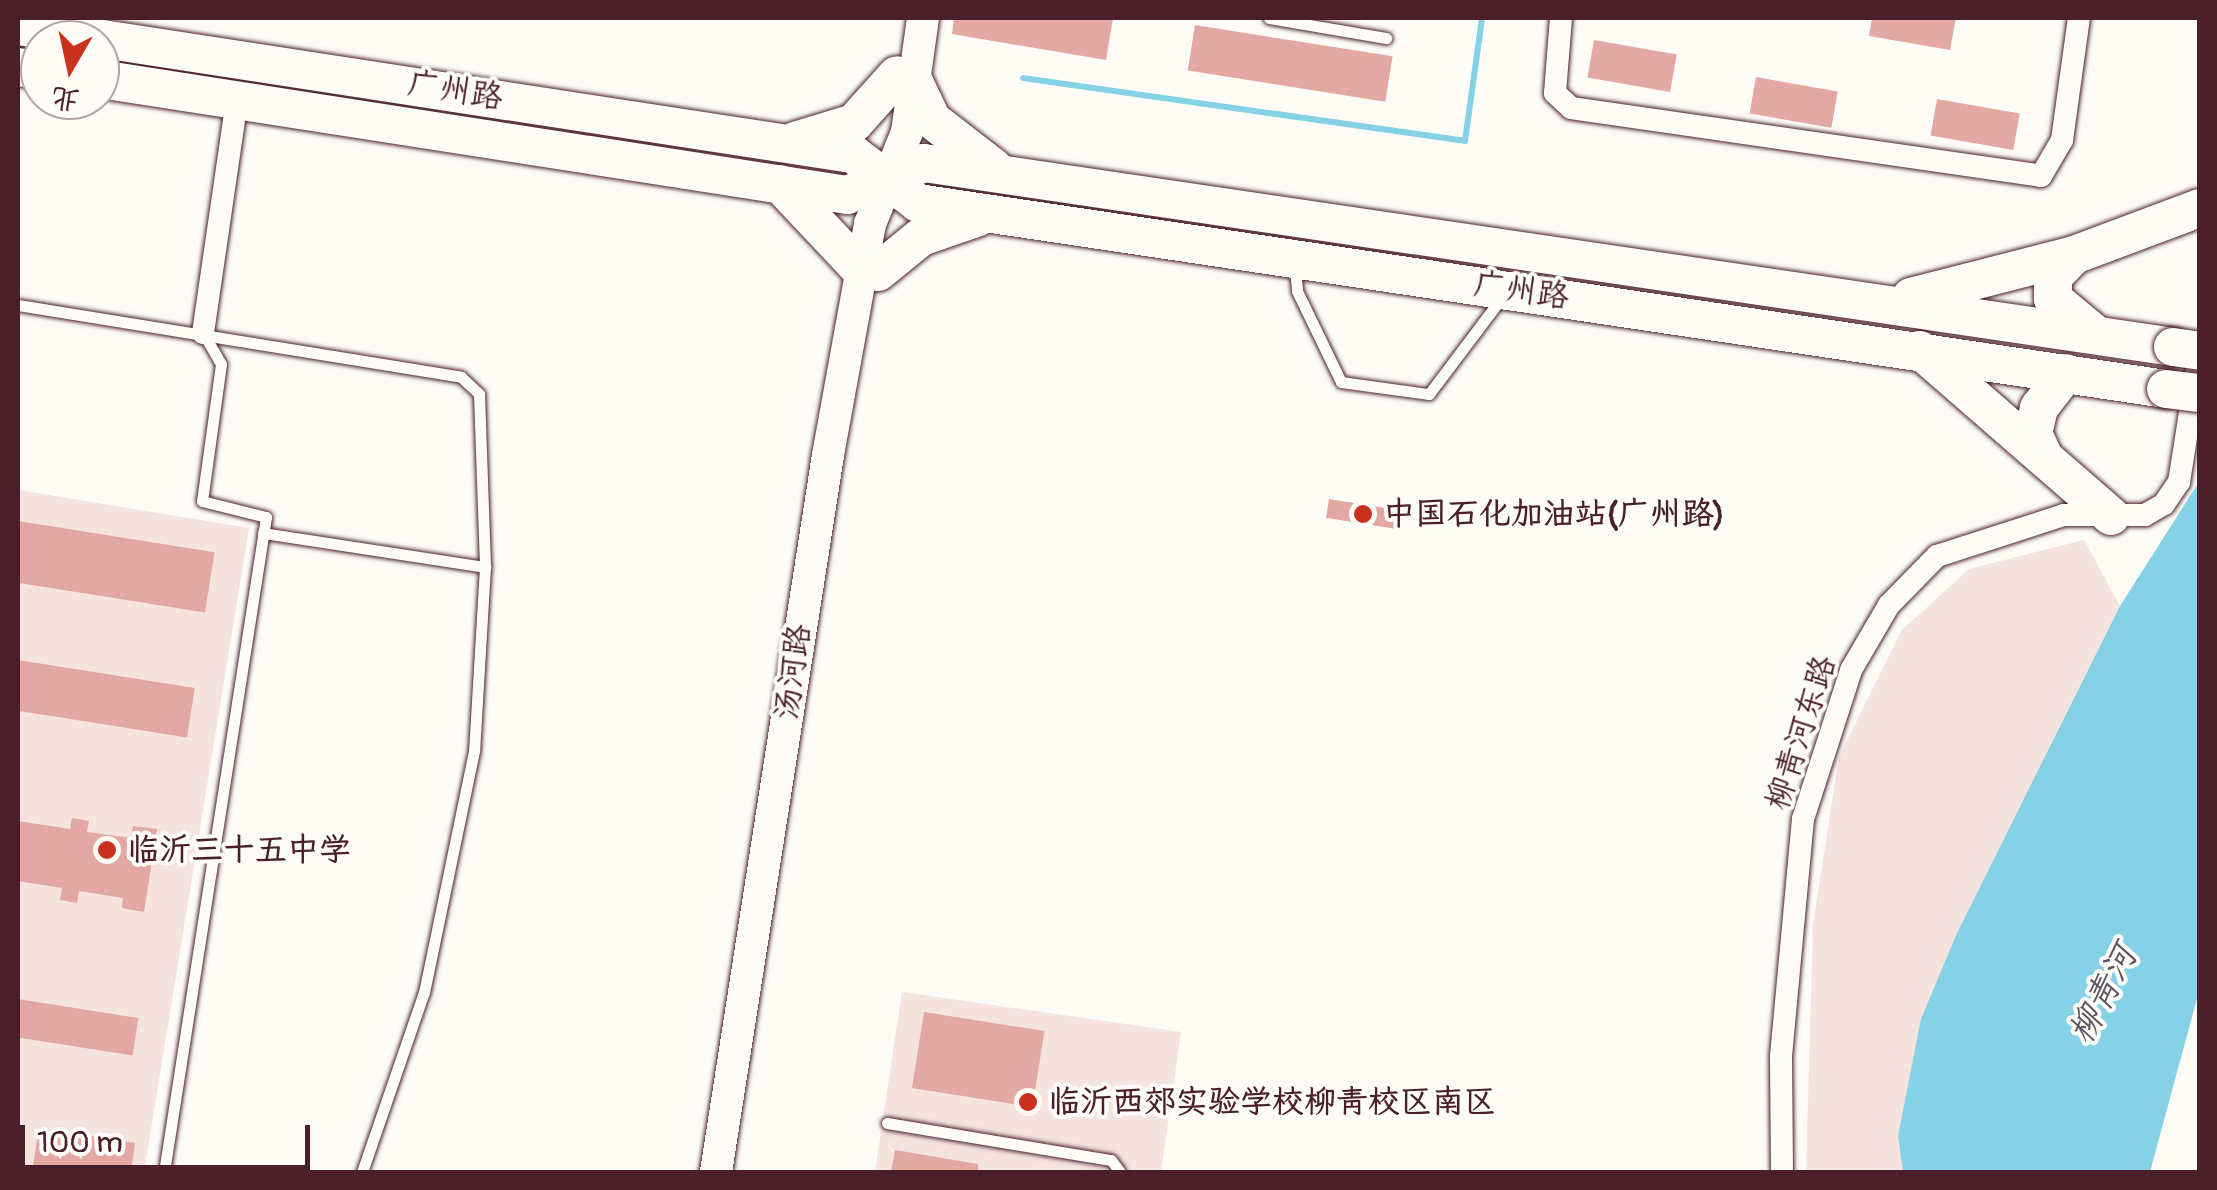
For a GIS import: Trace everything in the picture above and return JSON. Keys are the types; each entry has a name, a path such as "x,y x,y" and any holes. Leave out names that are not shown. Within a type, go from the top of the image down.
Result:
{"main road":[{"name":"广州路","path":"18,26 854,154 918,203 2183,391"},
{"path":"786,144 854,123 905,78 932,120 1005,174"},
{"name":"广州路","path":"120,82 847,195 886,175 924,163 2191,350"},
{"path":"780,184 870,271 921,237 992,214"},
{"path":"1884,302 2074,255 2200,208"},
{"path":"2074,255 2053,278 2053,299 2098,335"},
{"path":"1919,349 2111,516"},
{"path":"2043,455 2033,434 2038,408 2066,372"}],"street":[{"name":"汤河路","path":"716,1172 886,175 907,132 906,18"},
{"name":"汤河路","path":"905,78 923,18"},
{"path":"1561,18 1555,93 1571,108 2041,176 2062,140 2079,18"},
{"path":"203,334 237,99"},
{"name":"汤河路","path":"733,1172 870,271"},
{"name":"柳青河东路","path":"1782,1172 1781,1056 1803,819 1851,670 1889,605 1937,556 2064,515 2145,515 2178,482 2191,350"}],"lane":[{"path":"1269,18 1386,38"},
{"path":"1294,258 1297,291 1341,382 1429,394 1506,288"},
{"path":"18,305 472,383 486,453 485,567 474,751 437,942 362,1172"},
{"path":"164,1172 264,533 257,509 202,501 220,364 203,334"},
{"path":"264,533 485,567"},
{"path":"886,1123 1112,1160 1120,1172"}],"shaded area":[{"name":"临沂三十五中学","path":"18,490 249,528 144,1172 18,1172"},
{"path":"2084,540 2120,606 1957,933 1898,1136 1903,1172 1806,1172 1813,925 1839,757 1901,631 1969,569"},
{"name":"临沂西郊实验学校柳青校区南区","path":"902,992 1181,1032 1161,1172 875,1172"}],"water":[{"name":"柳青河","path":"2199,482 2199,991 2150,1172 1903,1172 1898,1136 1921,1019 1957,933 2120,606"}],"building":[{"path":"954,18 1113,18 1106,60 952,34"},
{"path":"1872,18 1956,18 1950,50 1869,36"},
{"path":"1195,25 1393,56 1385,102 1188,70"},
{"path":"1594,40 1677,55 1670,92 1587,77"},
{"path":"1756,77 1838,91 1831,128 1750,113"},
{"path":"1937,99 2020,114 2013,150 1931,135"},
{"name":"中国石化加油站(广州路)","path":"1329,499 1401,510 1398,529 1326,518"},
{"path":"18,521 215,552 205,612 18,583"},
{"path":"18,660 195,688 187,737 18,711"},
{"path":"72,818 89,821 87,832 131,838 133,826 157,829 144,912 122,908 123,898 79,891 77,903 60,900 62,888 18,881 18,821 70,829"},
{"path":"18,999 138,1018 133,1056 18,1037"},
{"path":"924,1012 1044,1031 1032,1107 912,1088"},
{"path":"39,1128 135,1143 131,1172 32,1172"},
{"path":"895,1150 978,1164 978,1172 891,1172"}],"waterway":[{"path":"1023,78 1465,141 1482,18"}],"place":[{"name":"中国石化加油站(广州路)","path":"1363,514"},
{"name":"临沂三十五中学","path":"107,850"},
{"name":"临沂西郊实验学校柳青校区南区","path":"1028,1102"}]}
